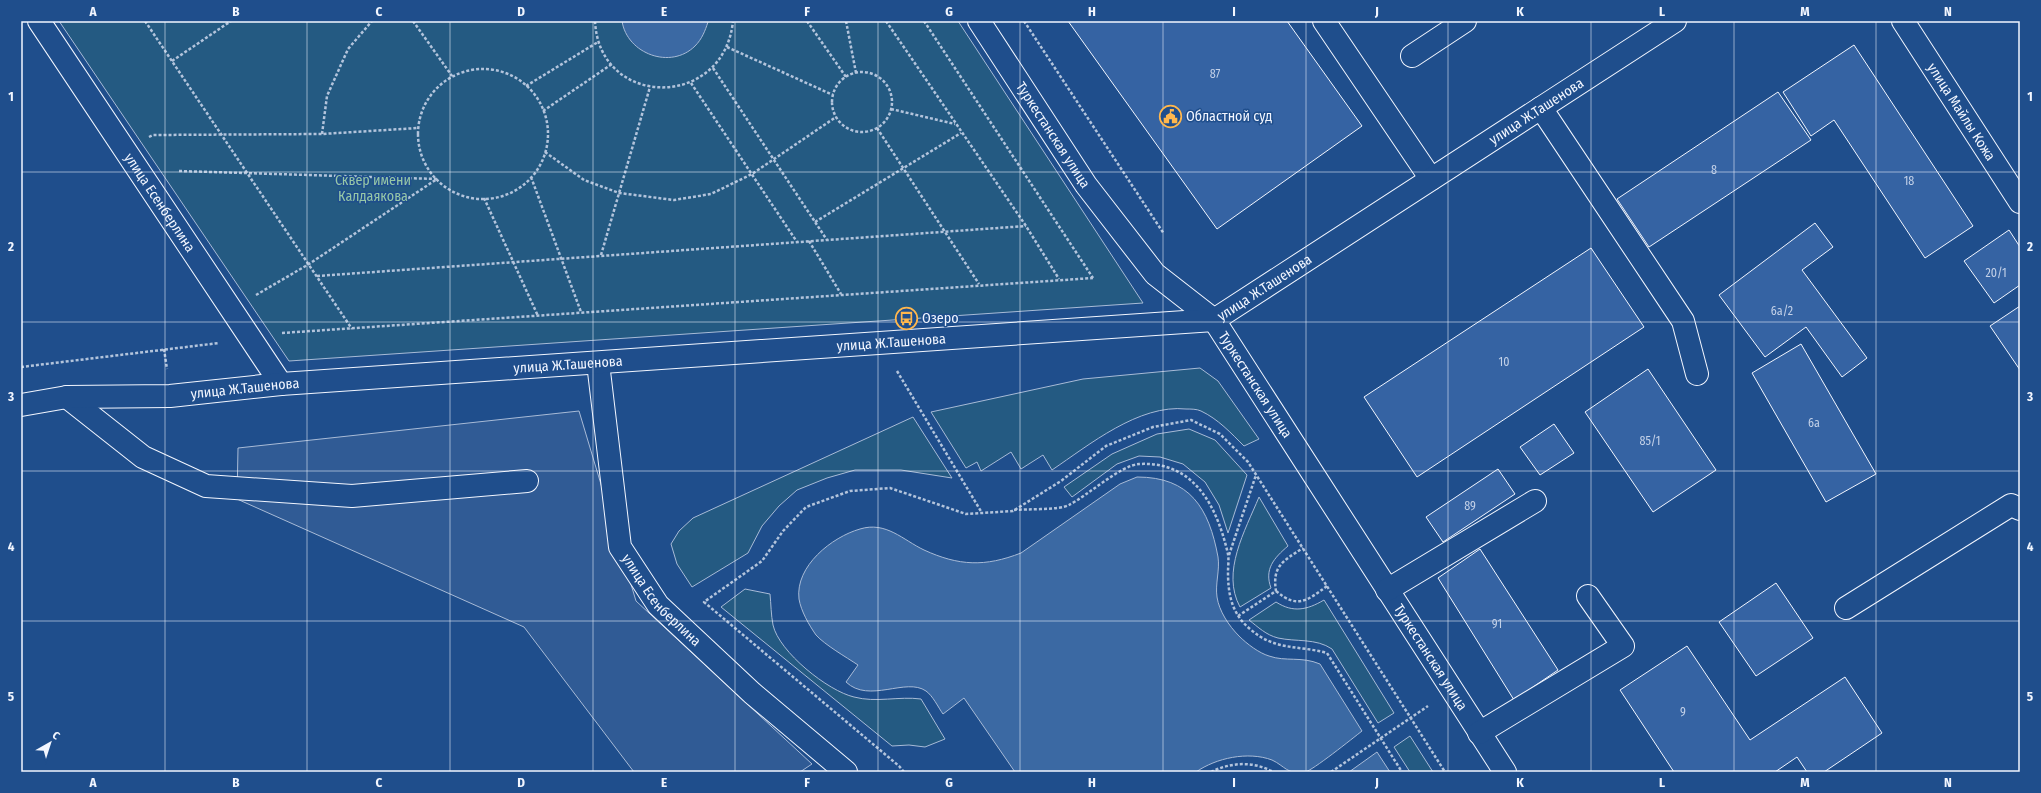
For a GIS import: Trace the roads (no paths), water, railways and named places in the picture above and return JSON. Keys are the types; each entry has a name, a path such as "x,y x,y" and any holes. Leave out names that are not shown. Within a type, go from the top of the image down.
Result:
{"street":[{"name":"улица Есенберлина","path":"39,21 281,384"},
{"name":"Туркестанская улица","path":"979,21 1086,185 1155,274 1214,320 1505,772"},
{"path":"1324,21 1431,179"},
{"path":"1412,56 1465,21"},
{"name":"улица Ж.Ташенова","path":"21,405 67,397 170,396 281,384 1214,320 1675,21"},
{"name":"улица Майлы Кожа","path":"1903,21 2020,202"},
{"path":"1541,108 1683,321 1697,374"},
{"name":"улица Есенберлина","path":"598,362 620,547 658,605 752,693 846,772"},
{"path":"67,397 143,457 206,486 352,496 527,481"},
{"path":"1387,590 1535,501"},
{"path":"1846,608 2011,505 2020,509"},
{"path":"1480,733 1623,646 1588,596"}],"place":[{"name":"Областной суд","path":"1170,116"},
{"name":"Озеро","path":"907,318"}],"park label":[{"name":"Сквер имени Калдаякова","path":"373,188"}]}
